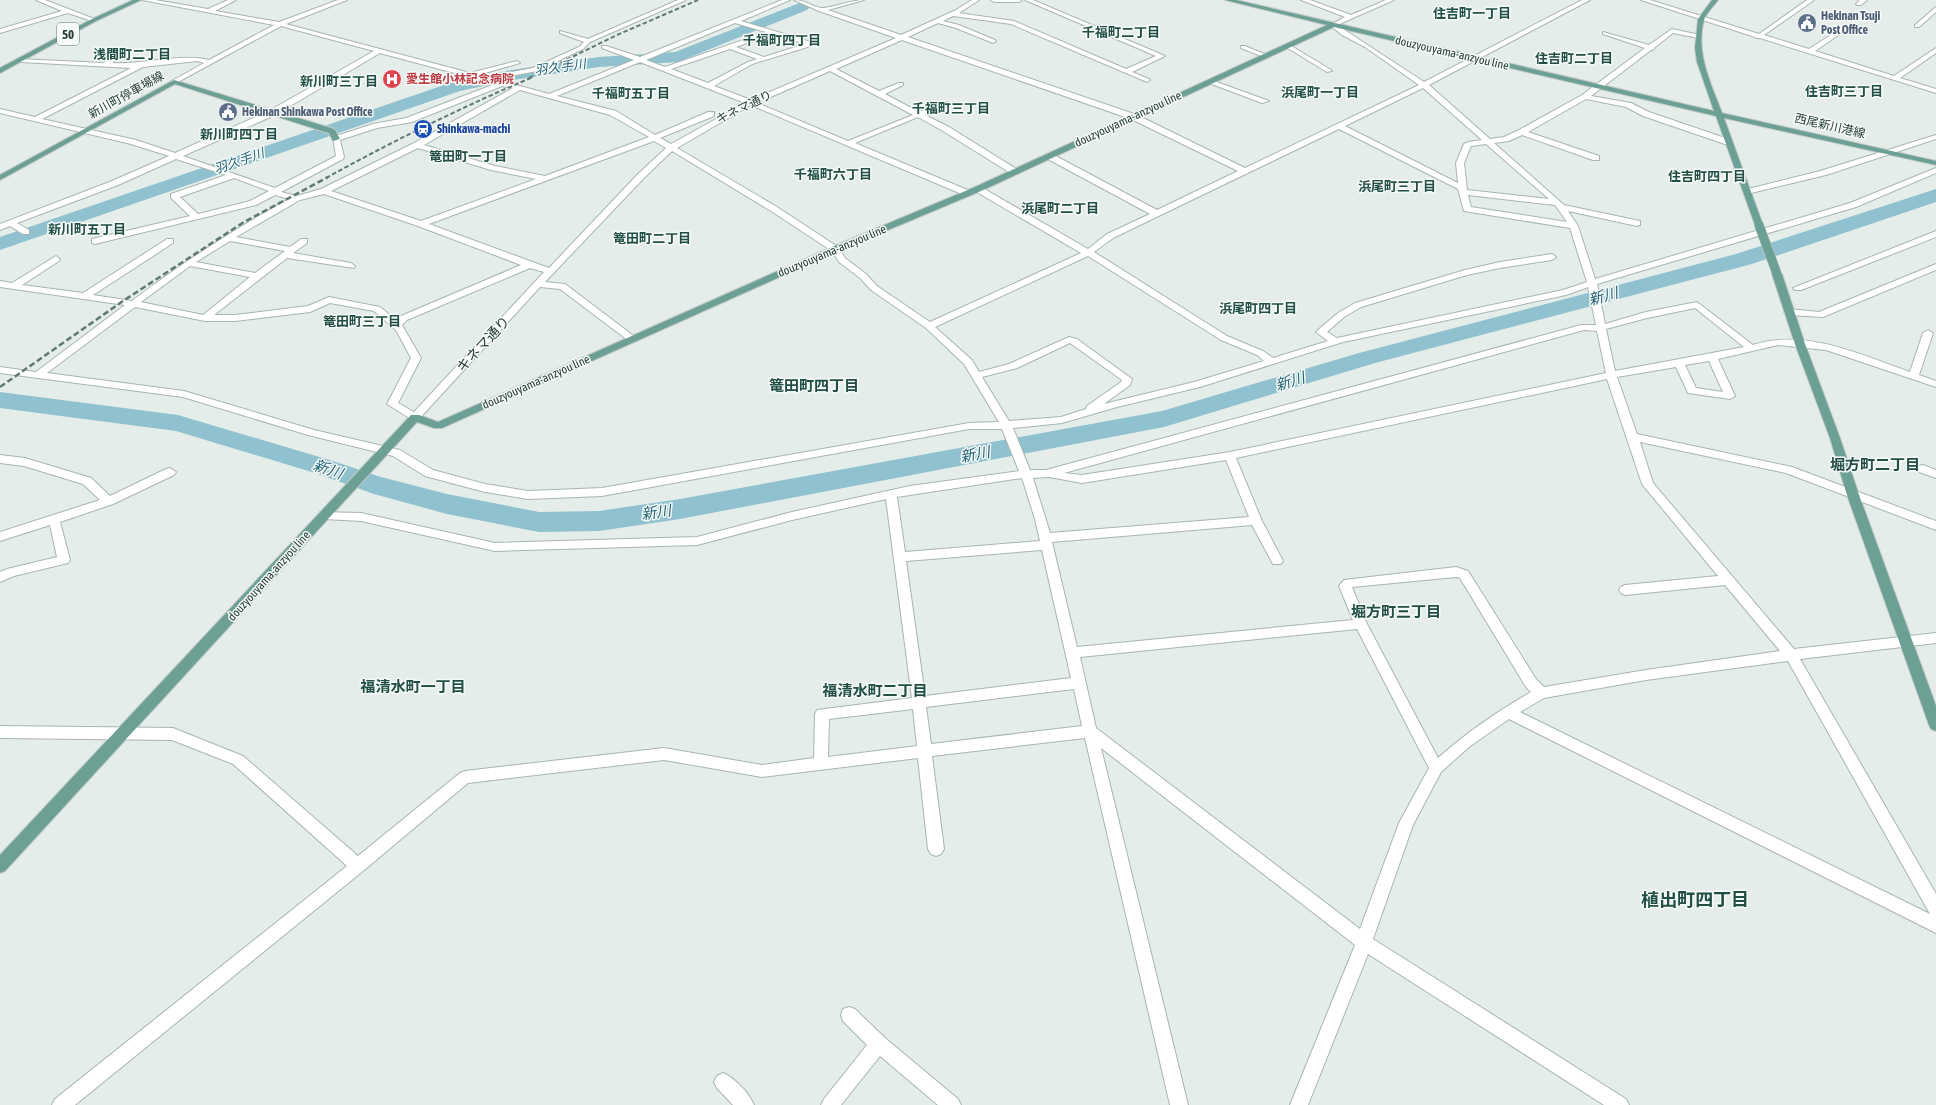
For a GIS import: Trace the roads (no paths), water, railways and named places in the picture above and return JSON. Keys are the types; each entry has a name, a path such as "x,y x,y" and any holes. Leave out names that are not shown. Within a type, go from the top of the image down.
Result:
{"main road":[{"name":"50","path":"0,71 94,20 138,0"},
{"path":"1228,0 1333,25"},
{"path":"1715,0 1701,19 1698,36 1700,62 1720,113 1728,142 1777,274 1904,641 1936,725"},
{"name":"douzyouyama-anzyou line","path":"0,866 415,417 438,426 835,249 978,189 1333,25 1596,87 1720,113"},
{"name":"新川町停車場線","path":"0,178 174,82 272,113 334,136"},
{"name":"西尾新川港線","path":"1720,113 1936,163"}],"street":[{"path":"40,0 94,20"},
{"path":"145,0 280,24 377,52 613,113 774,209 835,249 842,260 863,276 874,288 929,326 968,362 1006,428 1026,474 1041,519 1179,1105"},
{"path":"209,11 233,0"},
{"path":"174,82 280,24 344,0"},
{"path":"484,80 539,68 581,48 588,41 683,0"},
{"path":"550,96 787,0"},
{"path":"797,0 872,28 1134,117 1246,172"},
{"path":"821,10 861,0"},
{"name":"キネマ通り","path":"415,417 551,270 641,176 672,147 750,103 901,38 953,14 976,0"},
{"path":"994,0 1019,0"},
{"path":"1028,0 1162,56 1126,72"},
{"path":"1039,4 1053,0"},
{"path":"1304,0 1350,17"},
{"path":"1377,0 1385,3"},
{"path":"1392,0 1333,25 1344,34 1367,46 1424,85 1488,140 1559,205 1574,226 1592,286 1611,375 1648,484 1791,655 1936,909"},
{"path":"929,326 1089,253 1110,236 1246,172 1424,85 1587,0"},
{"path":"1644,0 1936,91"},
{"path":"1758,36 1812,0"},
{"path":"1917,26 1936,9"},
{"path":"0,31 68,11"},
{"path":"953,14 1012,22 1147,80"},
{"path":"938,20 950,26 957,26 993,41"},
{"path":"708,86 750,63 812,44 735,21"},
{"path":"872,28 886,24"},
{"path":"1809,52 1848,26"},
{"path":"1574,226 1467,208 1462,190 1460,162 1468,144 1488,140 1506,139 1522,132 1584,97 1652,48 1672,31 1698,36"},
{"path":"562,32 588,41"},
{"path":"665,69 773,32"},
{"path":"1605,33 1652,48"},
{"path":"1288,46 1329,71"},
{"path":"604,47 640,59 849,142 967,193"},
{"path":"731,47 764,59"},
{"path":"1243,47 1266,56"},
{"path":"1895,78 1936,50"},
{"path":"0,227 115,183 272,113 377,52"},
{"path":"104,65 122,53"},
{"path":"21,60 104,65 142,65 197,59 210,62"},
{"path":"532,60 539,68"},
{"path":"466,75 517,63"},
{"path":"36,119 142,65"},
{"path":"829,68 946,129 1015,172"},
{"path":"1211,82 1232,91 1242,92 1265,101"},
{"path":"95,241 253,203 340,157 334,136 409,120 500,84"},
{"path":"879,94 901,84"},
{"path":"38,375 188,264 228,238 297,198 324,191 417,145 519,88"},
{"path":"1584,97 1628,105 1646,114 1728,142"},
{"path":"849,142 945,104"},
{"path":"0,111 133,142 234,175 275,191 280,195 297,198"},
{"path":"421,224 654,138 711,114"},
{"path":"1339,126 1462,190 1559,205 1637,224"},
{"path":"1522,132 1596,158"},
{"path":"1747,192 1822,173 1936,137"},
{"path":"417,145 494,168 546,178"},
{"path":"1049,156 1157,214"},
{"path":"0,370 184,394 381,453 396,453 429,473 485,488 528,495 602,492 969,426 1006,428 1062,420 1091,411 1196,385 1336,342 1394,328 1480,311 1592,286 1853,205 1936,170"},
{"path":"198,217 174,196 234,175"},
{"path":"978,189 1089,253 1224,338 1260,353 1271,361"},
{"path":"324,191 421,224 529,265 551,270"},
{"path":"10,224 26,232"},
{"path":"1798,288 1936,234"},
{"path":"228,238 351,266"},
{"path":"205,318 257,276 304,241"},
{"path":"85,296 170,242"},
{"path":"14,286 56,258"},
{"path":"1336,342 1321,332 1341,315 1358,306 1465,273 1500,265 1552,258"},
{"path":"188,264 257,276"},
{"path":"397,325 404,318 529,265"},
{"path":"1789,312 1820,315 1936,267"},
{"path":"1925,271 1936,274"},
{"path":"0,284 135,304 205,318 235,318 310,309 329,300 377,308 400,328 416,358 392,404 415,417"},
{"path":"538,284 562,286 632,339"},
{"path":"1046,474 1584,327 1600,326 1698,305 1752,348"},
{"path":"1914,376 1928,333"},
{"path":"976,376 1013,366 1069,340 1074,341 1127,379 1126,383 1092,407 1091,411"},
{"path":"328,511 495,547 697,541 792,516 891,494 1026,474 1046,474 1082,479 1230,456 1611,375 1712,357 1778,342 1828,348 1936,384"},
{"path":"1680,363 1692,391 1730,396 1712,357"},
{"path":"1633,437 1788,470 1936,526"},
{"path":"1230,456 1256,521 1277,561"},
{"path":"0,459 25,462 87,480 109,501"},
{"path":"1923,469 1936,474"},
{"path":"0,537 23,527 86,510 109,501 170,472"},
{"path":"891,494 919,703 936,849"},
{"path":"0,577 11,572 64,560 54,518"},
{"path":"899,557 1256,521"},
{"path":"1436,768 1361,624 1345,586 1348,582 1456,572 1464,574 1531,683 1541,693"},
{"path":"1625,590 1728,580"},
{"path":"1072,653 1361,624"},
{"path":"1299,1105 1364,942 1406,823 1436,768 1464,743 1508,712 1541,693 1646,675 1791,655 1936,638"},
{"path":"821,764 822,714 1079,683"},
{"path":"1508,712 1936,925"},
{"path":"61,1105 358,866 465,777 664,754 762,771 1090,731 1364,942 1620,1105"},
{"path":"0,732 173,734 238,760 358,866"},
{"path":"849,1015 879,1044 952,1105"},
{"path":"830,1105 879,1044"},
{"path":"723,1082 745,1105"}],"waterway":[{"name":"羽久手川","path":"0,244 456,87 493,80 505,76 554,70 599,62 678,57 802,7"},
{"name":"新川","path":"0,400 178,423 324,467 374,485 447,504 539,522 599,521 680,509 1164,419 1367,358 1744,259 1936,195"}],"railway":[{"path":"529,78 617,35 698,0"},
{"path":"326,178 428,125 533,77"},
{"path":"0,387 123,301 244,222 328,177"}],"place":[{"name":"Hekinan Tsuji Post Office","path":"1807,23"},
{"name":"愛生館小林記念病院","path":"392,79"},
{"name":"Hekinan Shinkawa Post Office","path":"228,112"},
{"name":"Shinkawa-machi","path":"423,129"}],"district":[{"name":"住吉町一丁目","path":"1472,13"},
{"name":"千福町二丁目","path":"1121,32"},
{"name":"千福町四丁目","path":"782,40"},
{"name":"浅間町二丁目","path":"132,54"},
{"name":"住吉町二丁目","path":"1574,58"},
{"name":"新川町三丁目","path":"339,81"},
{"name":"住吉町三丁目","path":"1844,91"},
{"name":"浜尾町一丁目","path":"1320,92"},
{"name":"千福町五丁目","path":"631,93"},
{"name":"千福町三丁目","path":"951,108"},
{"name":"新川町四丁目","path":"239,134"},
{"name":"篭田町一丁目","path":"468,156"},
{"name":"千福町六丁目","path":"833,174"},
{"name":"住吉町四丁目","path":"1707,176"},
{"name":"浜尾町三丁目","path":"1397,186"},
{"name":"浜尾町二丁目","path":"1060,208"},
{"name":"新川町五丁目","path":"87,229"},
{"name":"篭田町二丁目","path":"652,238"},
{"name":"浜尾町四丁目","path":"1258,308"},
{"name":"篭田町三丁目","path":"362,321"},
{"name":"篭田町四丁目","path":"814,385"},
{"name":"堀方町二丁目","path":"1875,464"},
{"name":"堀方町三丁目","path":"1396,611"},
{"name":"福清水町一丁目","path":"413,686"},
{"name":"福清水町二丁目","path":"875,690"},
{"name":"植出町四丁目","path":"1695,899"}]}
